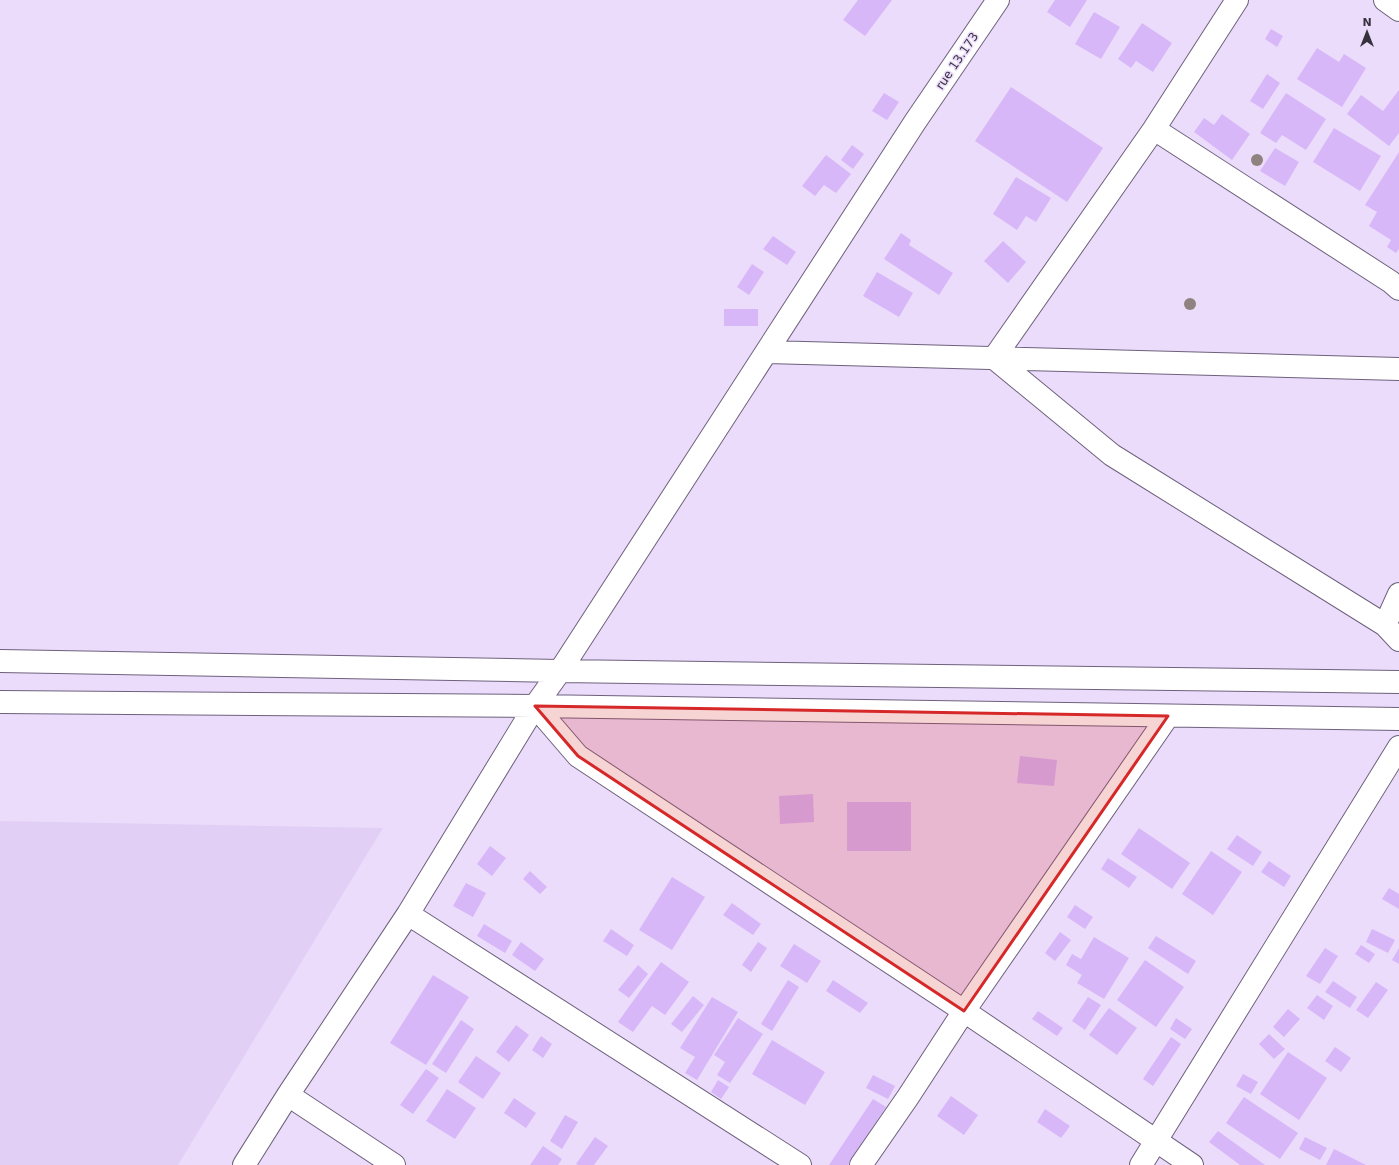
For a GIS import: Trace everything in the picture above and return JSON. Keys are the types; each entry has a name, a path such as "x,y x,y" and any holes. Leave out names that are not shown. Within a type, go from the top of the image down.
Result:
{"street":[{"name":"rue 13.173","path":"244,1165 288,1095 408,914 535,706 560,671 916,122 998,0"},
{"path":"994,358 1154,129 1237,0"},
{"path":"1385,0 1399,10"},
{"path":"1154,129 1391,282 1399,289"},
{"path":"767,352 1399,369"},
{"path":"994,358 1112,455 1392,632 1399,594"},
{"path":"0,661 560,671 1399,682"},
{"path":"0,702 535,706 1399,719"},
{"path":"535,706 578,756 964,1011 1192,1165"},
{"path":"861,1165 908,1097 964,1011 1168,716"},
{"path":"1141,1165 1399,747"},
{"path":"408,914 800,1165"},
{"path":"288,1095 394,1165"}],"highlighted area":[{"path":"535,706 1168,716 964,1011 578,756"}],"shaded area":[{"path":"0,821 383,828 178,1165 0,1165"}],"building":[{"path":"858,0 892,0 865,36 843,20"},
{"path":"1055,0 1087,0 1070,27 1047,12"},
{"path":"1094,12 1120,27 1101,59 1075,44"},
{"path":"1142,23 1172,43 1153,72 1136,61 1131,68 1118,59"},
{"path":"1271,29 1283,36 1277,47 1265,39"},
{"path":"1317,48 1339,62 1344,54 1366,68 1342,107 1297,79"},
{"path":"1267,74 1280,83 1263,109 1250,101"},
{"path":"1011,87 1103,148 1067,202 975,141"},
{"path":"1399,90 1399,133 1389,146 1347,114 1361,95 1383,111"},
{"path":"884,93 899,102 887,120 872,111"},
{"path":"1286,93 1326,119 1306,150 1282,135 1276,143 1260,133"},
{"path":"1222,114 1250,134 1232,160 1194,132 1204,118 1214,125"},
{"path":"1334,128 1381,156 1360,191 1313,162"},
{"path":"852,145 864,154 853,169 841,160"},
{"path":"1275,148 1299,162 1285,186 1260,171"},
{"path":"1399,152 1399,249 1396,253 1387,247 1391,240 1369,226 1377,212 1365,205"},
{"path":"826,155 851,174 836,193 824,185 815,196 802,186"},
{"path":"1016,177 1051,198 1036,222 1026,216 1017,230 993,214"},
{"path":"901,233 911,240 909,245 953,273 939,295 884,259"},
{"path":"773,236 796,252 787,265 763,249"},
{"path":"1003,241 1026,262 1008,283 984,261"},
{"path":"752,264 764,272 749,295 737,287"},
{"path":"877,272 913,293 899,317 863,296"},
{"path":"724,309 758,309 758,326 724,326"},
{"path":"1020,756 1057,760 1054,786 1017,783"},
{"path":"813,794 814,822 780,824 779,796"},
{"path":"847,802 911,802 911,851 847,851"},
{"path":"1139,828 1190,863 1172,889 1121,854"},
{"path":"1237,835 1262,852 1253,866 1227,849"},
{"path":"490,846 506,858 492,876 477,864"},
{"path":"1211,851 1242,872 1213,915 1182,894"},
{"path":"1108,858 1137,877 1129,888 1101,869"},
{"path":"1269,861 1291,876 1284,887 1261,872"},
{"path":"530,871 547,887 540,894 523,879"},
{"path":"672,877 705,897 672,950 639,930"},
{"path":"466,883 486,893 473,917 453,906"},
{"path":"1389,888 1399,894 1399,909 1382,899"},
{"path":"732,903 761,924 753,935 723,915"},
{"path":"1075,905 1093,917 1085,929 1067,917"},
{"path":"484,924 512,941 505,953 477,936"},
{"path":"611,929 634,945 627,956 603,941"},
{"path":"1372,929 1395,940 1388,953 1366,942"},
{"path":"1060,932 1071,940 1055,961 1045,953"},
{"path":"1156,936 1196,961 1188,974 1148,948"},
{"path":"1094,937 1129,958 1104,999 1077,983 1082,975 1066,965 1072,954 1081,959"},
{"path":"521,942 544,959 535,971 512,955"},
{"path":"758,942 767,948 751,972 742,965"},
{"path":"794,944 821,961 807,983 780,966"},
{"path":"1361,945 1375,954 1369,963 1355,954"},
{"path":"1325,948 1338,956 1320,984 1306,976"},
{"path":"1399,948 1399,964 1392,960"},
{"path":"1145,960 1184,987 1156,1027 1117,1000"},
{"path":"661,962 689,982 665,1015 652,1006 633,1032 618,1022"},
{"path":"638,965 648,974 629,998 618,990"},
{"path":"433,975 469,997 426,1065 390,1043"},
{"path":"788,980 799,987 772,1031 761,1024"},
{"path":"833,980 868,1003 860,1013 826,991"},
{"path":"1333,981 1357,997 1350,1008 1325,992"},
{"path":"1376,982 1388,990 1368,1018 1356,1010"},
{"path":"1317,995 1333,1006 1324,1020 1307,1008"},
{"path":"693,996 704,1005 682,1032 671,1024"},
{"path":"712,997 738,1012 697,1080 685,1073 695,1057 680,1048"},
{"path":"1088,997 1101,1005 1085,1030 1072,1021"},
{"path":"1109,1008 1137,1028 1117,1055 1089,1035"},
{"path":"1288,1009 1300,1019 1284,1037 1273,1027"},
{"path":"1038,1011 1063,1028 1057,1036 1032,1019"},
{"path":"738,1018 763,1034 730,1083 717,1075 725,1062 714,1055"},
{"path":"1176,1018 1192,1029 1185,1039 1170,1029"},
{"path":"461,1020 474,1029 446,1073 432,1064"},
{"path":"516,1025 529,1035 509,1062 496,1052"},
{"path":"1269,1034 1285,1049 1274,1059 1259,1044"},
{"path":"541,1036 552,1044 543,1058 532,1050"},
{"path":"1171,1037 1181,1044 1153,1086 1143,1079"},
{"path":"772,1040 825,1072 805,1105 752,1074"},
{"path":"1335,1047 1351,1058 1341,1072 1325,1061"},
{"path":"1288,1052 1327,1078 1299,1120 1260,1094"},
{"path":"476,1056 501,1073 483,1099 458,1082"},
{"path":"426,1069 439,1078 413,1114 400,1105"},
{"path":"1243,1074 1258,1082 1251,1094 1236,1086"},
{"path":"873,1075 895,1086 888,1099 866,1088"},
{"path":"718,1080 729,1087 721,1099 711,1092"},
{"path":"447,1089 476,1108 455,1139 426,1121"},
{"path":"951,1096 978,1115 964,1135 937,1116"},
{"path":"1244,1097 1298,1133 1280,1159 1226,1123"},
{"path":"514,1098 536,1113 526,1128 504,1113"},
{"path":"873,1099 886,1107 848,1165 829,1165"},
{"path":"1045,1109 1070,1126 1061,1138 1037,1122"},
{"path":"565,1115 578,1122 562,1149 550,1141"},
{"path":"1218,1131 1265,1165 1240,1165 1209,1142"},
{"path":"595,1137 608,1146 594,1165 576,1164"},
{"path":"1305,1137 1327,1148 1320,1160 1299,1149"},
{"path":"543,1146 562,1159 558,1165 530,1165"},
{"path":"1334,1149 1366,1165 1326,1165"}]}
